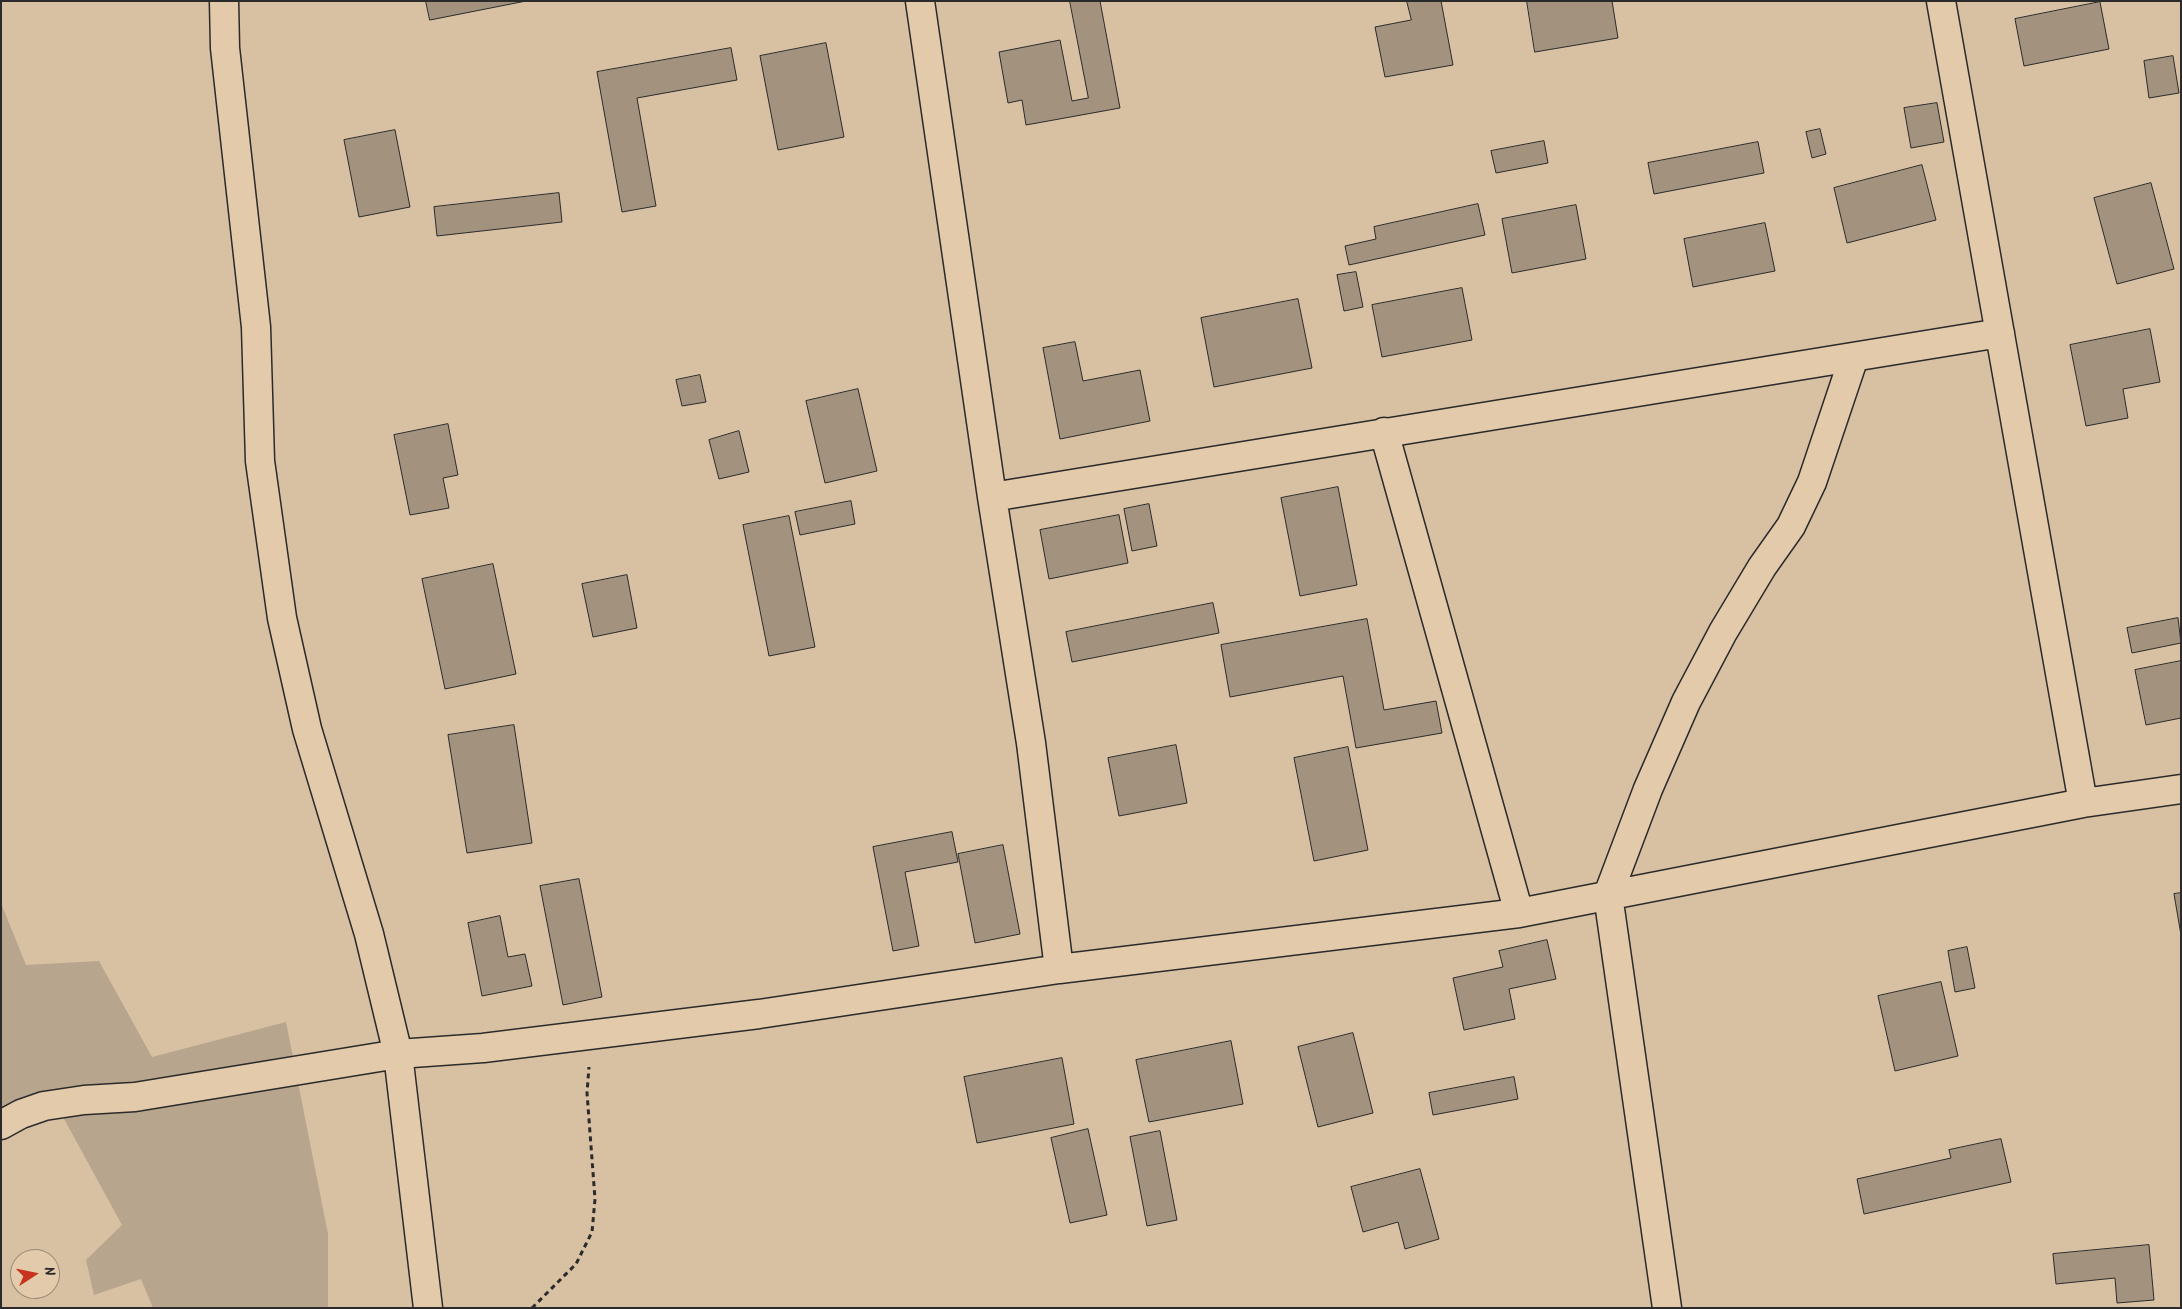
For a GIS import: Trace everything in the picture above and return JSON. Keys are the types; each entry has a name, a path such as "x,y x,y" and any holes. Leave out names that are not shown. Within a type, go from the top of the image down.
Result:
{"street":[{"path":"224,1 225,48 256,327 260,461 282,618 307,730 368,934 398,1054 428,1308"},
{"path":"920,1 992,497 1031,743 1060,969"},
{"path":"1942,1 2083,803"},
{"path":"992,497 1384,432 2000,334"},
{"path":"1667,1308 1608,894 1648,789 1686,702 1733,616 1762,567 1790,526 1812,482 1854,357"},
{"path":"1384,432 1519,913"},
{"path":"1,1125 21,1114 44,1106 84,1100 135,1098 398,1054 483,1048 759,1014 1060,969 1519,913 1608,894 2083,803 2181,789"}],"path":[{"path":"532,1308 576,1264 592,1232 595,1199 587,1094 591,1034"}],"shaded area":[{"path":"1,903 26,965 99,961 152,1057 286,1022 328,1234 328,1308 153,1308 141,1279 94,1295 86,1260 122,1225 63,1117 1,1123"}],"building":[{"path":"426,1 526,1 430,20"},
{"path":"1070,1 1100,1 1120,108 1026,125 1022,100 1008,103 999,52 1060,40 1072,101 1088,98"},
{"path":"1407,1 1441,1 1453,65 1385,77 1375,27 1411,20"},
{"path":"1527,1 1612,1 1618,38 1535,52"},
{"path":"2100,2 2109,49 2024,66 2015,19"},
{"path":"826,43 844,137 778,150 760,56"},
{"path":"731,48 737,80 637,98 656,206 622,212 597,72"},
{"path":"2173,56 2179,93 2149,98 2144,61"},
{"path":"1937,103 1944,142 1911,148 1904,108"},
{"path":"1820,129 1826,154 1812,158 1806,132"},
{"path":"395,130 410,207 359,217 344,140"},
{"path":"1544,141 1548,163 1496,173 1491,151"},
{"path":"1758,142 1764,173 1654,194 1648,163"},
{"path":"1922,165 1936,220 1847,243 1834,188"},
{"path":"2151,183 2174,269 2117,284 2094,198"},
{"path":"559,193 562,222 437,236 434,207"},
{"path":"1478,204 1485,235 1349,265 1345,246 1376,239 1374,227"},
{"path":"1576,205 1586,259 1512,273 1502,219"},
{"path":"1765,223 1775,271 1693,287 1684,239"},
{"path":"1356,272 1363,307 1344,311 1337,275"},
{"path":"1462,288 1472,340 1382,357 1372,305"},
{"path":"1298,299 1312,368 1214,387 1201,318"},
{"path":"2150,329 2160,382 2123,389 2128,418 2086,426 2070,345"},
{"path":"1075,342 1083,381 1140,370 1150,421 1060,439 1043,348"},
{"path":"700,375 706,402 682,406 676,380"},
{"path":"858,389 877,471 825,483 806,401"},
{"path":"448,424 458,475 443,478 449,508 410,515 394,435"},
{"path":"739,431 749,472 719,479 709,440"},
{"path":"1338,487 1357,585 1300,596 1281,498"},
{"path":"851,501 855,524 800,535 795,512"},
{"path":"1149,504 1157,546 1132,551 1124,509"},
{"path":"1119,515 1128,563 1049,579 1040,530"},
{"path":"789,516 815,647 769,656 743,525"},
{"path":"493,564 516,674 445,689 422,579"},
{"path":"627,575 637,628 593,637 582,584"},
{"path":"1213,603 1219,633 1072,662 1066,632"},
{"path":"2178,618 2181,643 2132,653 2127,628"},
{"path":"1367,619 1384,710 1436,701 1442,733 1356,748 1343,676 1230,697 1221,645"},
{"path":"2181,661 2181,718 2146,725 2135,670"},
{"path":"514,725 532,843 467,853 448,735"},
{"path":"1176,745 1187,803 1119,816 1108,758"},
{"path":"1348,747 1368,850 1314,861 1294,758"},
{"path":"952,832 958,862 905,872 919,946 893,951 873,847"},
{"path":"1003,845 1020,934 975,943 958,854"},
{"path":"579,879 602,997 563,1005 540,886"},
{"path":"2181,893 2181,935 2174,894"},
{"path":"500,916 508,957 525,954 532,986 482,996 468,923"},
{"path":"1547,940 1556,979 1509,989 1515,1019 1464,1030 1453,978 1503,967 1499,951"},
{"path":"1967,947 1975,988 1955,992 1948,951"},
{"path":"1941,982 1958,1056 1895,1071 1878,996"},
{"path":"1353,1033 1373,1113 1318,1127 1298,1047"},
{"path":"1231,1041 1243,1104 1149,1122 1136,1060"},
{"path":"1062,1058 1074,1124 977,1143 964,1077"},
{"path":"1514,1077 1518,1099 1433,1115 1429,1093"},
{"path":"1088,1129 1107,1215 1070,1223 1051,1138"},
{"path":"1160,1131 1177,1220 1147,1226 1130,1137"},
{"path":"2001,1139 2011,1182 1864,1214 1857,1179 1951,1158 1949,1150"},
{"path":"1420,1169 1439,1239 1405,1249 1398,1222 1363,1232 1351,1187"},
{"path":"2149,1245 2154,1300 2117,1303 2115,1278 2056,1284 2053,1254"}]}
